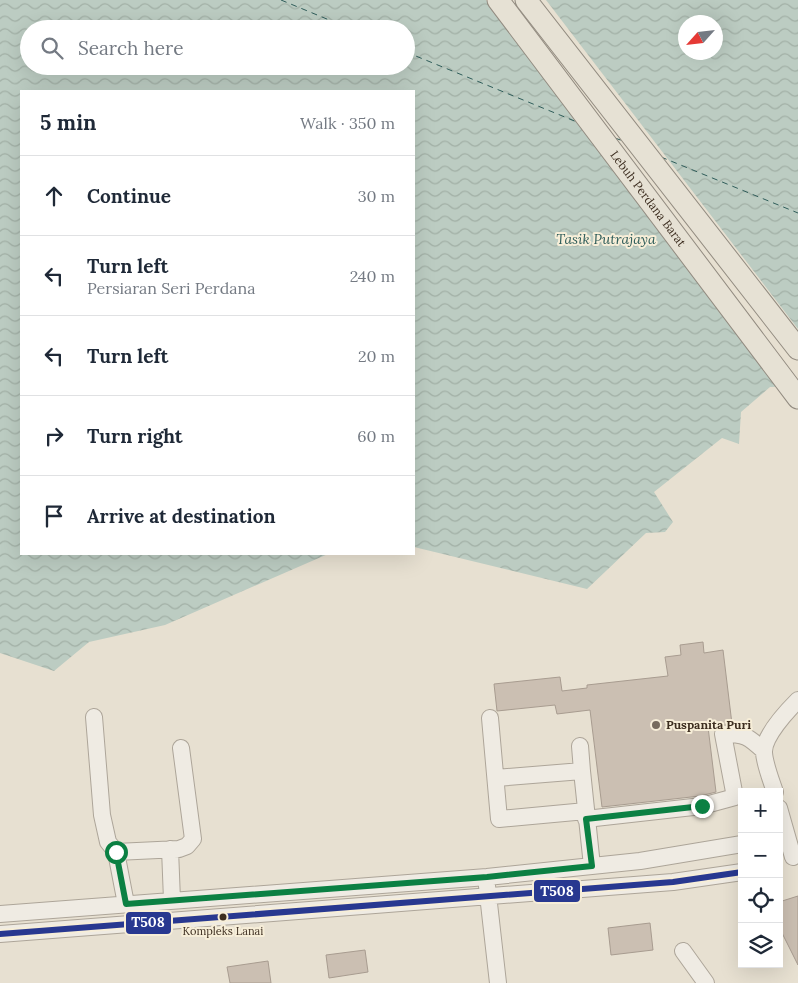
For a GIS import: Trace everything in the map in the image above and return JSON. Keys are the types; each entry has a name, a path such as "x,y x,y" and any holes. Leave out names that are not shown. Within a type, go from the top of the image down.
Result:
{"main road":[{"name":"Lebuh Perdana Barat","path":"498,0 798,398"},
{"name":"Lebuh Perdana Barat","path":"526,0 798,349"}],"street":[{"path":"764,751 772,732 785,712 798,700"},
{"path":"94,717 102,815 108,842 116,852 126,904"},
{"path":"490,718 499,819 586,815 702,806 735,797 723,734 742,734 750,737 764,751 774,788"},
{"path":"580,746 592,866"},
{"path":"116,852 170,849 187,846 192,839 181,748"},
{"path":"496,778 582,771"},
{"path":"783,818 788,830 790,858"},
{"path":"0,914 487,877 640,861 738,845"},
{"path":"170,849 172,900"},
{"path":"0,934 673,882 738,873"},
{"path":"487,877 498,983"},
{"path":"684,951 706,983"}],"water":[{"name":"Tasik Putrajaya","path":"0,0 798,0 798,386 770,387 741,412 739,444 722,438 654,492 673,522 665,532 646,533 587,589 415,547 415,90 20,90 20,555 326,555 165,625 89,642 54,671 0,653"}],"pier":[{"path":"486,0 546,0 798,329 798,389 783,389"}],"building":[{"name":"Puspanita Puri","path":"703,642 704,653 723,650 732,724 708,727 716,792 700,796 602,807 590,710 557,714 555,705 497,711 494,684 560,677 562,691 587,688 587,685 668,676 665,657 681,655 680,645"},
{"path":"798,896 798,965 783,935 783,901"},
{"path":"650,923 653,950 611,955 608,928"},
{"path":"365,950 368,972 329,978 326,955"},
{"path":"268,961 271,983 230,983 227,967"}],"ferry route":[{"path":"281,0 329,20"},
{"path":"415,56 577,122"},
{"path":"615,138 623,141"},
{"path":"661,157 798,213"}],"transit line":[{"name":"T508","path":"0,934 673,882 738,873"}],"place":[{"name":"Puspanita Puri","path":"656,725"},
{"name":"Kompleks Lanai","path":"223,917"}],"route":[{"path":"116,852 123,879 126,904 487,877 592,866 586,819 702,806"}]}
